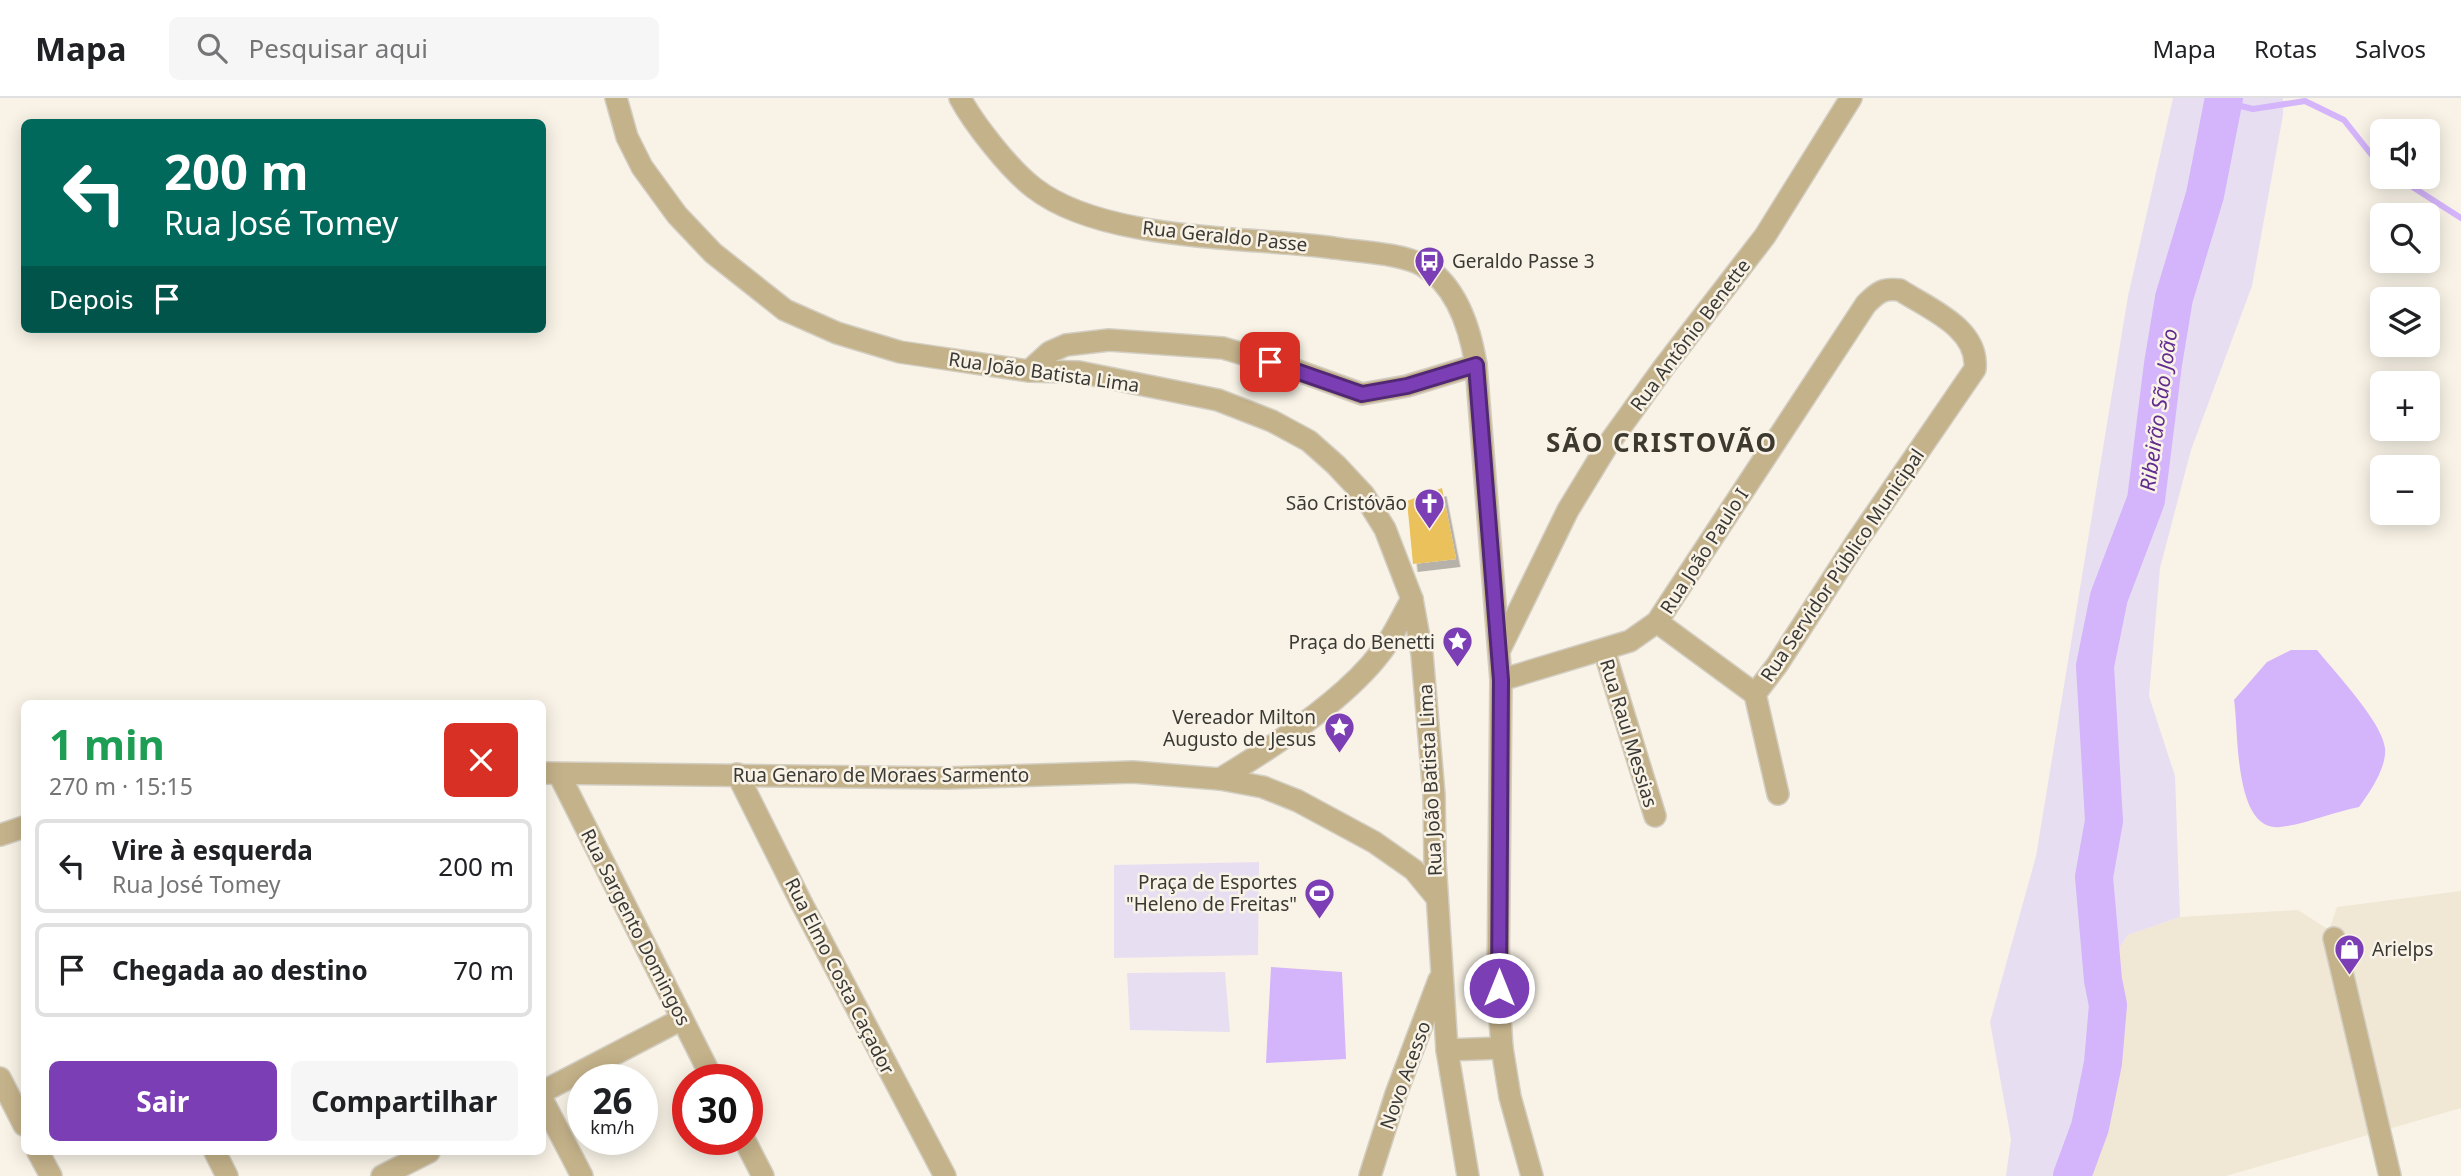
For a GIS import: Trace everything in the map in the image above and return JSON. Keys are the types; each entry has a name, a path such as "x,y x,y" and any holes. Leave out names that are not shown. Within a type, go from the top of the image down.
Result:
{"street":[{"name":"Rua João Batista Lima","path":"616,98 627,137 642,167 677,215 713,253 785,310 837,333 900,352 1029,371 1079,372 1218,400 1272,421 1309,441 1364,495 1385,529 1412,599 1422,654 1432,769 1447,1051 1468,1176"},
{"name":"Rua Geraldo Passe","path":"960,98 996,149 1034,188 1075,211 1144,229 1308,244 1394,257 1421,264 1440,279 1455,300 1471,338 1476,365 1501,680 1499,988 1502,1048 1510,1097 1532,1176"},
{"name":"Rua Antônio Benette","path":"1499,650 1568,510 1607,446 1765,236 1851,98"},
{"name":"Rua João Paulo I","path":"1501,680 1630,641 1657,622 1866,304 1879,291 1900,290 1963,332"},
{"name":"Rua Servidor Público Municipal","path":"1657,622 1755,694 1975,369 1976,357 1963,332"},
{"path":"1029,371 1050,352 1066,345 1109,340 1223,348 1362,394 1407,386 1476,365"},
{"path":"1220,779 1259,755 1358,678 1388,644 1412,599"},
{"name":"Rua Raul Messias","path":"1604,650 1654,816"},
{"path":"1755,694 1778,794"},
{"name":"Rua Genaro de Moraes Sarmento","path":"551,773 948,778 1133,772 1220,779 1263,787 1298,801 1374,842 1414,870 1437,898"},
{"name":"Rua Sargento Domingos","path":"551,773 705,1064"},
{"name":"Rua Elmo Costa Caçador","path":"737,774 945,1176"},
{"path":"0,835 21,828"},
{"path":"2334,938 2390,1176"},
{"name":"Novo Acesso","path":"1370,1176 1396,1094 1441,975"},
{"path":"546,1090 682,1019"},
{"path":"1447,1051 1502,1048"},
{"path":"0,1078 21,1119"},
{"path":"546,1107 582,1176"},
{"path":"40,1155 51,1176"},
{"path":"216,1155 227,1176"},
{"path":"396,1167 422,1155"},
{"path":"752,1155 763,1176"}],"shaded area":[{"path":"2173,98 2283,98 2283,115 2252,286 2191,450 2160,568 2149,696 2175,776 2180,917 2128,935 2119,949 2080,1176 2006,1176 2011,1139 1990,1022 2036,856 2128,296"},
{"path":"2291,650 2317,650 2376,725 2382,737 2385,755 2377,779 2359,807 2280,827 2265,824 2254,813 2246,797 2238,754 2234,700 2267,662"},
{"path":"1259,862 1258,955 1114,958 1114,865"},
{"path":"2461,891 2461,1108 2226,1176 2072,1176 2090,1127 2103,1063 2108,1005 2106,997 2112,985 2119,949 2128,935 2180,917 2298,910 2329,930 2337,907"},
{"path":"1271,967 1342,972 1346,1059 1266,1063"},
{"path":"1225,972 1230,1032 1130,1030 1127,973"}],"building":[{"name":"São Cristóvão","path":"1442,488 1456,559 1413,564 1407,501"}],"waterway":[{"name":"Ribeirão São João","path":"2072,1176 2090,1127 2103,1063 2108,1005 2103,980 2094,877 2104,821 2095,666 2109,597 2146,500 2174,298 2205,195 2224,98"},
{"path":"2224,102 2253,109 2305,101 2344,120 2370,153"},
{"path":"2416,189 2461,218"}],"place":[{"name":"Geraldo Passe 3","path":"1429,288"},
{"name":"São Cristóvão","path":"1430,530"},
{"name":"Praça do Benetti","path":"1458,669"},
{"name":"Vereador Milton Augusto de Jesus","path":"1339,755"},
{"name":"Praça de Esportes \"Heleno de Freitas\"","path":"1320,920"},
{"name":"Arielps","path":"2349,976"}],"district":[{"name":"SÃO CRISTOVÃO","path":"1662,443"}],"route":[{"path":"1270,362 1362,394 1407,386 1476,365 1501,680 1499,988"}]}
